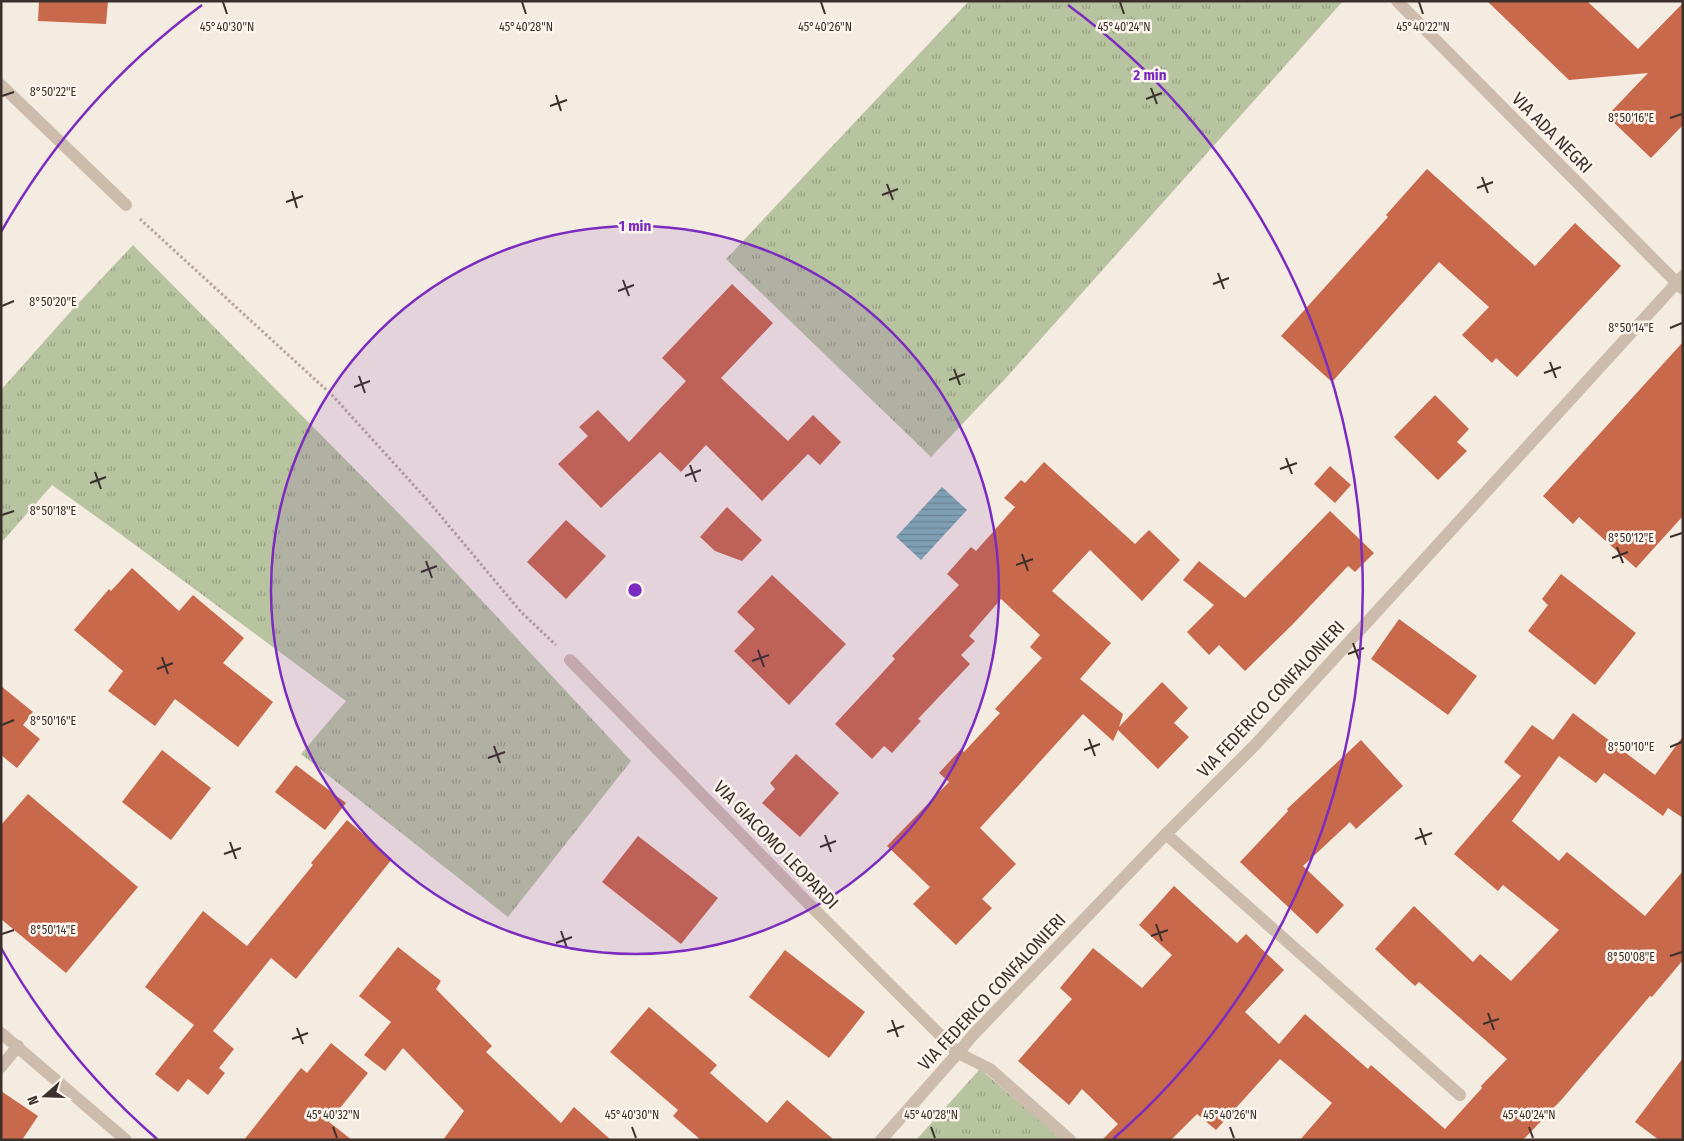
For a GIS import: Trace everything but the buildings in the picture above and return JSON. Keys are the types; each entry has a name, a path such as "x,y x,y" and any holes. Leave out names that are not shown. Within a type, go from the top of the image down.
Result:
{"street":[{"name":"VIA ADA NEGRI","path":"1397,1 1681,283"},
{"path":"1,85 126,205"},
{"name":"VIA FEDERICO CONFALONIERI","path":"880,1140 973,1035 1166,834 1262,738 1681,283"},
{"name":"VIA GIACOMO LEOPARDI","path":"570,660 958,1053 990,1070 1070,1140"},
{"path":"1166,834 1460,1095"},
{"path":"1,1033 126,1140"},
{"path":"1,1067 18,1046"}],"path":[{"path":"126,205 332,396 429,502 521,612 570,660"}],"green space":[{"path":"969,1 1343,1 1005,379 931,457 726,259"},
{"path":"133,245 433,548 631,761 508,917 301,754 346,701 119,533 52,485 1,543 1,390"},
{"path":"980,1069 1063,1140 916,1140"}],"water":[{"path":"942,487 967,510 921,560 896,537"}]}
